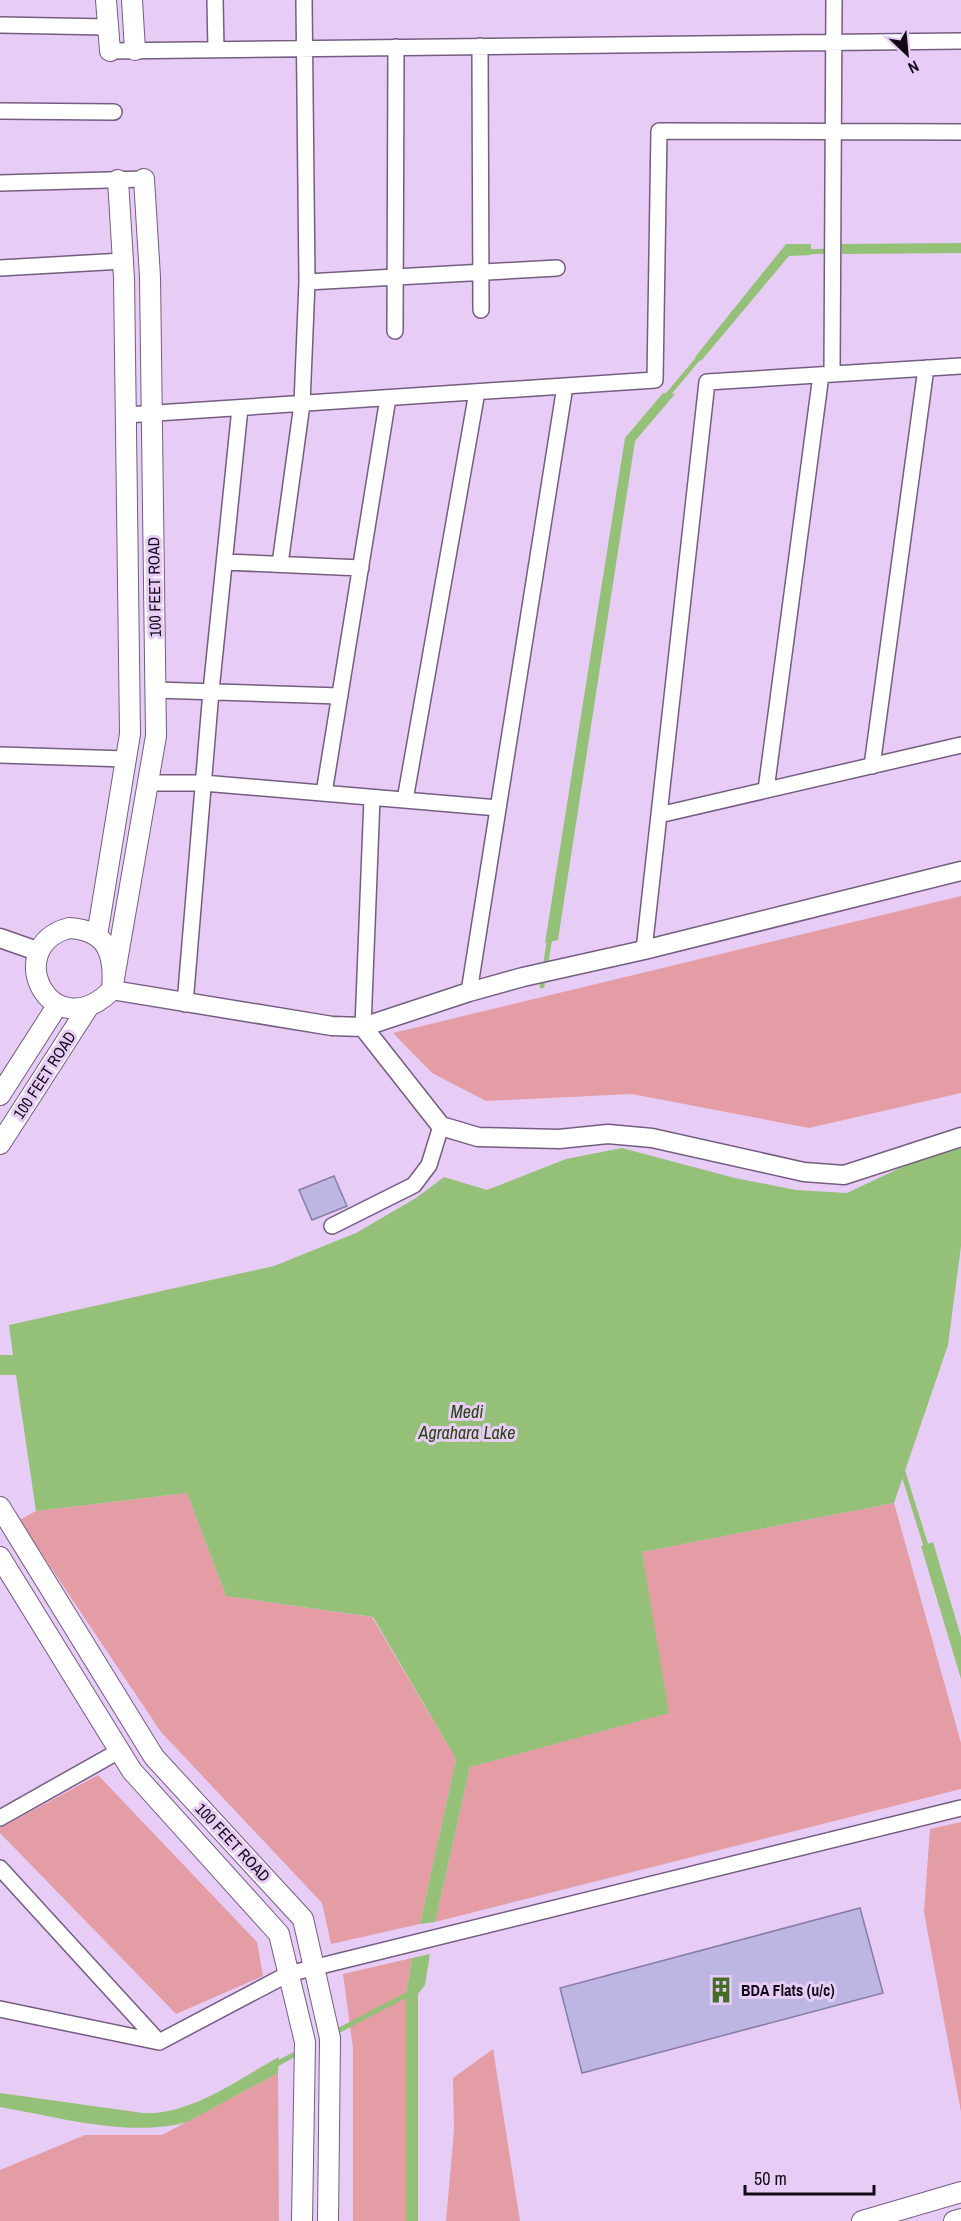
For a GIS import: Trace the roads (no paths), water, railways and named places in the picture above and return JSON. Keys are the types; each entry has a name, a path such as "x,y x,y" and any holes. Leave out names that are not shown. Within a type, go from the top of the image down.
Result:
{"main road":[{"path":"106,0 110,51"},
{"path":"132,0 135,50"},
{"name":"100 FEET ROAD","path":"111,990 156,736 150,277 144,179"},
{"name":"100 FEET ROAD","path":"97,936 130,734 123,261 118,180"},
{"path":"69,928 97,936 109,950 113,960 111,990 89,1006 78,1009 57,1006 40,992 35,982 33,961 37,951 50,935 69,928"},
{"name":"100 FEET ROAD","path":"0,1095 57,1006"},
{"name":"100 FEET ROAD","path":"0,1144 89,1006"},
{"name":"100 FEET ROAD","path":"0,1507 154,1758 300,1914 330,2038 328,2221"},
{"name":"100 FEET ROAD","path":"0,1557 6,1582 132,1771 275,1928 304,2042 302,2221"},
{"path":"862,2221 961,2192"},
{"path":"954,2221 961,2220"}],"street":[{"path":"215,0 216,49"},
{"path":"280,564 302,404 307,282 304,0"},
{"path":"766,790 827,374 834,131 834,0"},
{"path":"0,25 108,27"},
{"path":"110,51 961,41"},
{"path":"480,46 479,272 481,310"},
{"path":"395,331 397,278 396,47"},
{"path":"0,111 114,112"},
{"path":"126,415 655,380 659,130 961,132"},
{"path":"0,183 144,179"},
{"path":"0,268 123,261"},
{"path":"307,282 557,268"},
{"path":"644,950 707,382 961,366"},
{"path":"872,766 926,368"},
{"path":"469,992 565,386"},
{"path":"405,800 477,392"},
{"path":"324,793 388,398"},
{"path":"185,1004 203,783 240,408"},
{"path":"225,562 361,568"},
{"path":"156,690 340,696"},
{"path":"659,815 961,745"},
{"path":"0,755 126,759"},
{"path":"148,783 203,783 498,808"},
{"path":"372,798 363,1027 441,1126 478,1137 559,1139 608,1134 652,1138 804,1172 844,1174 961,1137"},
{"path":"111,990 185,1004 332,1026 363,1027 469,992 961,871"},
{"path":"0,938 37,951"},
{"path":"332,1226 414,1185 429,1165 441,1126"},
{"path":"0,1818 119,1751"},
{"path":"0,2009 159,2042 288,1974 961,1808"},
{"path":"0,1868 159,2042"}],"water":[{"path":"961,243 961,253 842,254 841,244"},
{"path":"786,244 811,244 811,255 789,256 701,361 695,357"},
{"path":"663,393 675,394 635,441 558,940 545,943 625,438"},
{"name":"Medi Agrahara Lake","path":"961,1146 961,1246 948,1345 894,1503 642,1552 669,1713 470,1767 435,1922 420,1924 456,1759 373,1617 226,1596 187,1493 36,1511 16,1375 0,1375 0,1355 13,1355 9,1325 274,1266 356,1233 416,1198 444,1177 487,1190 566,1159 622,1148 735,1178 796,1190 847,1193 902,1167"},
{"path":"933,1542 961,1637 961,1679 921,1546"},
{"path":"430,1954 425,1985 418,1994 418,2221 406,2221 406,1994 412,1958"},
{"path":"279,2057 278,2073 187,2122 165,2126 118,2127 0,2107 0,2093 143,2113 161,2112 197,2102"}],"waterway":[{"path":"804,252 831,251"},
{"path":"665,398 702,354"},
{"path":"542,986 550,937"},
{"path":"902,1469 927,1549"},
{"path":"334,2033 408,1994"},
{"path":"273,2066 299,2052"}],"place":[{"name":"BDA Flats (u/c)","path":"721,1990"}]}
